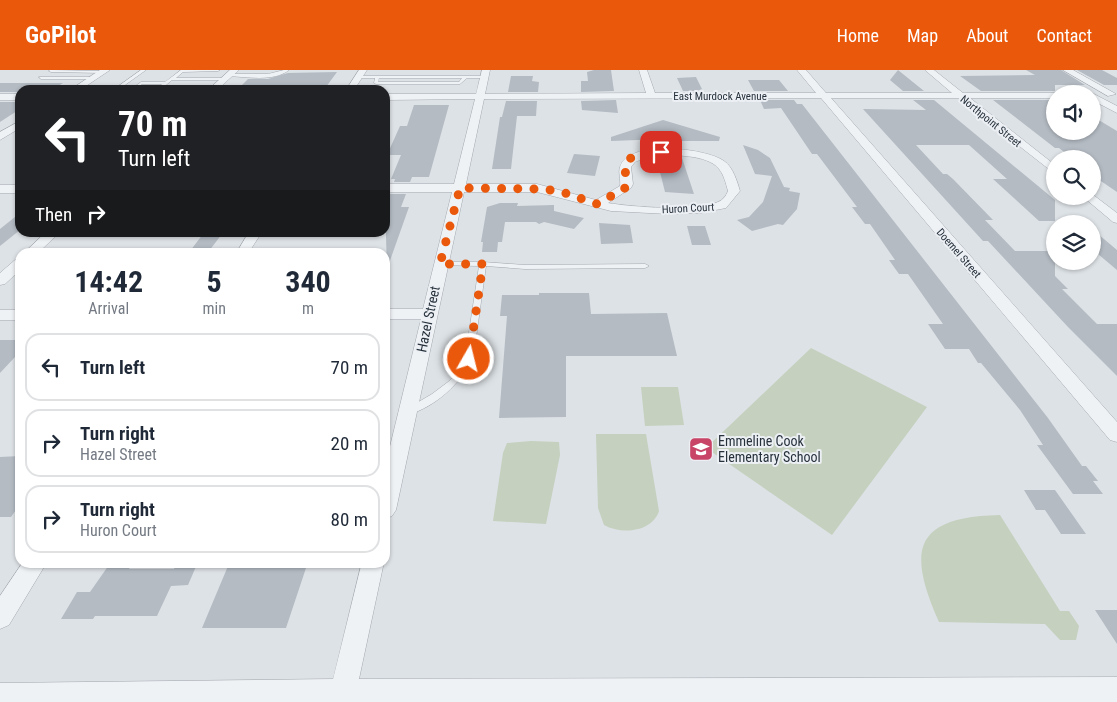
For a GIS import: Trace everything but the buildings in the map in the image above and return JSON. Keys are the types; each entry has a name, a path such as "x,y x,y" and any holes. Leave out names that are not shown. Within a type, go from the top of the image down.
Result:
{"street":[{"path":"643,70 651,96"},
{"name":"Doemel Street","path":"801,70 1117,436"},
{"name":"Northpoint Street","path":"929,70 1046,164"},
{"path":"1067,70 1114,94"},
{"path":"82,85 104,71"},
{"name":"Hazel Street","path":"390,489 440,264 460,188 486,73"},
{"path":"218,85 230,74"},
{"path":"353,85 361,74"},
{"name":"East Murdock Avenue","path":"390,97 1046,94"},
{"path":"1101,95 1114,94"},
{"path":"0,97 15,97"},
{"path":"1101,100 1117,110"},
{"path":"0,137 15,127"},
{"name":"Huron Court","path":"390,188 544,189 562,192 597,204 631,210 705,209 723,205 732,197 734,191 724,167 714,159 692,153 651,153 630,159 625,167 627,184 625,188 597,204"},
{"path":"0,189 15,189"},
{"path":"1099,205 1117,219"},
{"path":"36,248 48,237"},
{"path":"246,248 253,237"},
{"path":"0,280 15,267"},
{"path":"390,314 430,314"},
{"path":"0,315 15,315"},
{"path":"0,617 32,568"},
{"path":"342,697 372,568"},
{"path":"0,696 751,697 1117,690"}],"lane":[{"path":"122,85 144,70"},
{"path":"163,85 182,71 217,70 230,74"},
{"path":"171,79 230,74 272,75 284,73 287,70"},
{"path":"51,71 104,71"},
{"path":"361,74 377,77 376,83 413,83 460,82 466,77 486,73"},
{"path":"41,78 94,78"},
{"path":"138,85 141,83 166,83"},
{"path":"440,264 532,267 645,266"},
{"path":"408,412 447,389 464,371 469,359 483,264"}],"green space":[{"path":"811,348 927,407 832,535 706,448"},
{"path":"641,387 678,387 684,425 645,426"},
{"path":"596,434 646,434 659,511 650,523 643,527 627,531 604,525 598,508"},
{"path":"531,441 559,442 560,455 546,524 493,521 503,453 507,443"},
{"path":"1000,515 1060,611 1069,611 1079,626 1076,640 1060,640 1045,624 939,622 923,575 921,557 925,542 934,531 949,522 971,517"}],"place":[{"name":"Emmeline Cook Elementary School","path":"701,449"}],"route":[{"path":"469,359 483,264 440,264 460,188 537,188 562,192 597,204 625,188 627,184 625,167 630,159 635,156 661,152"}]}
